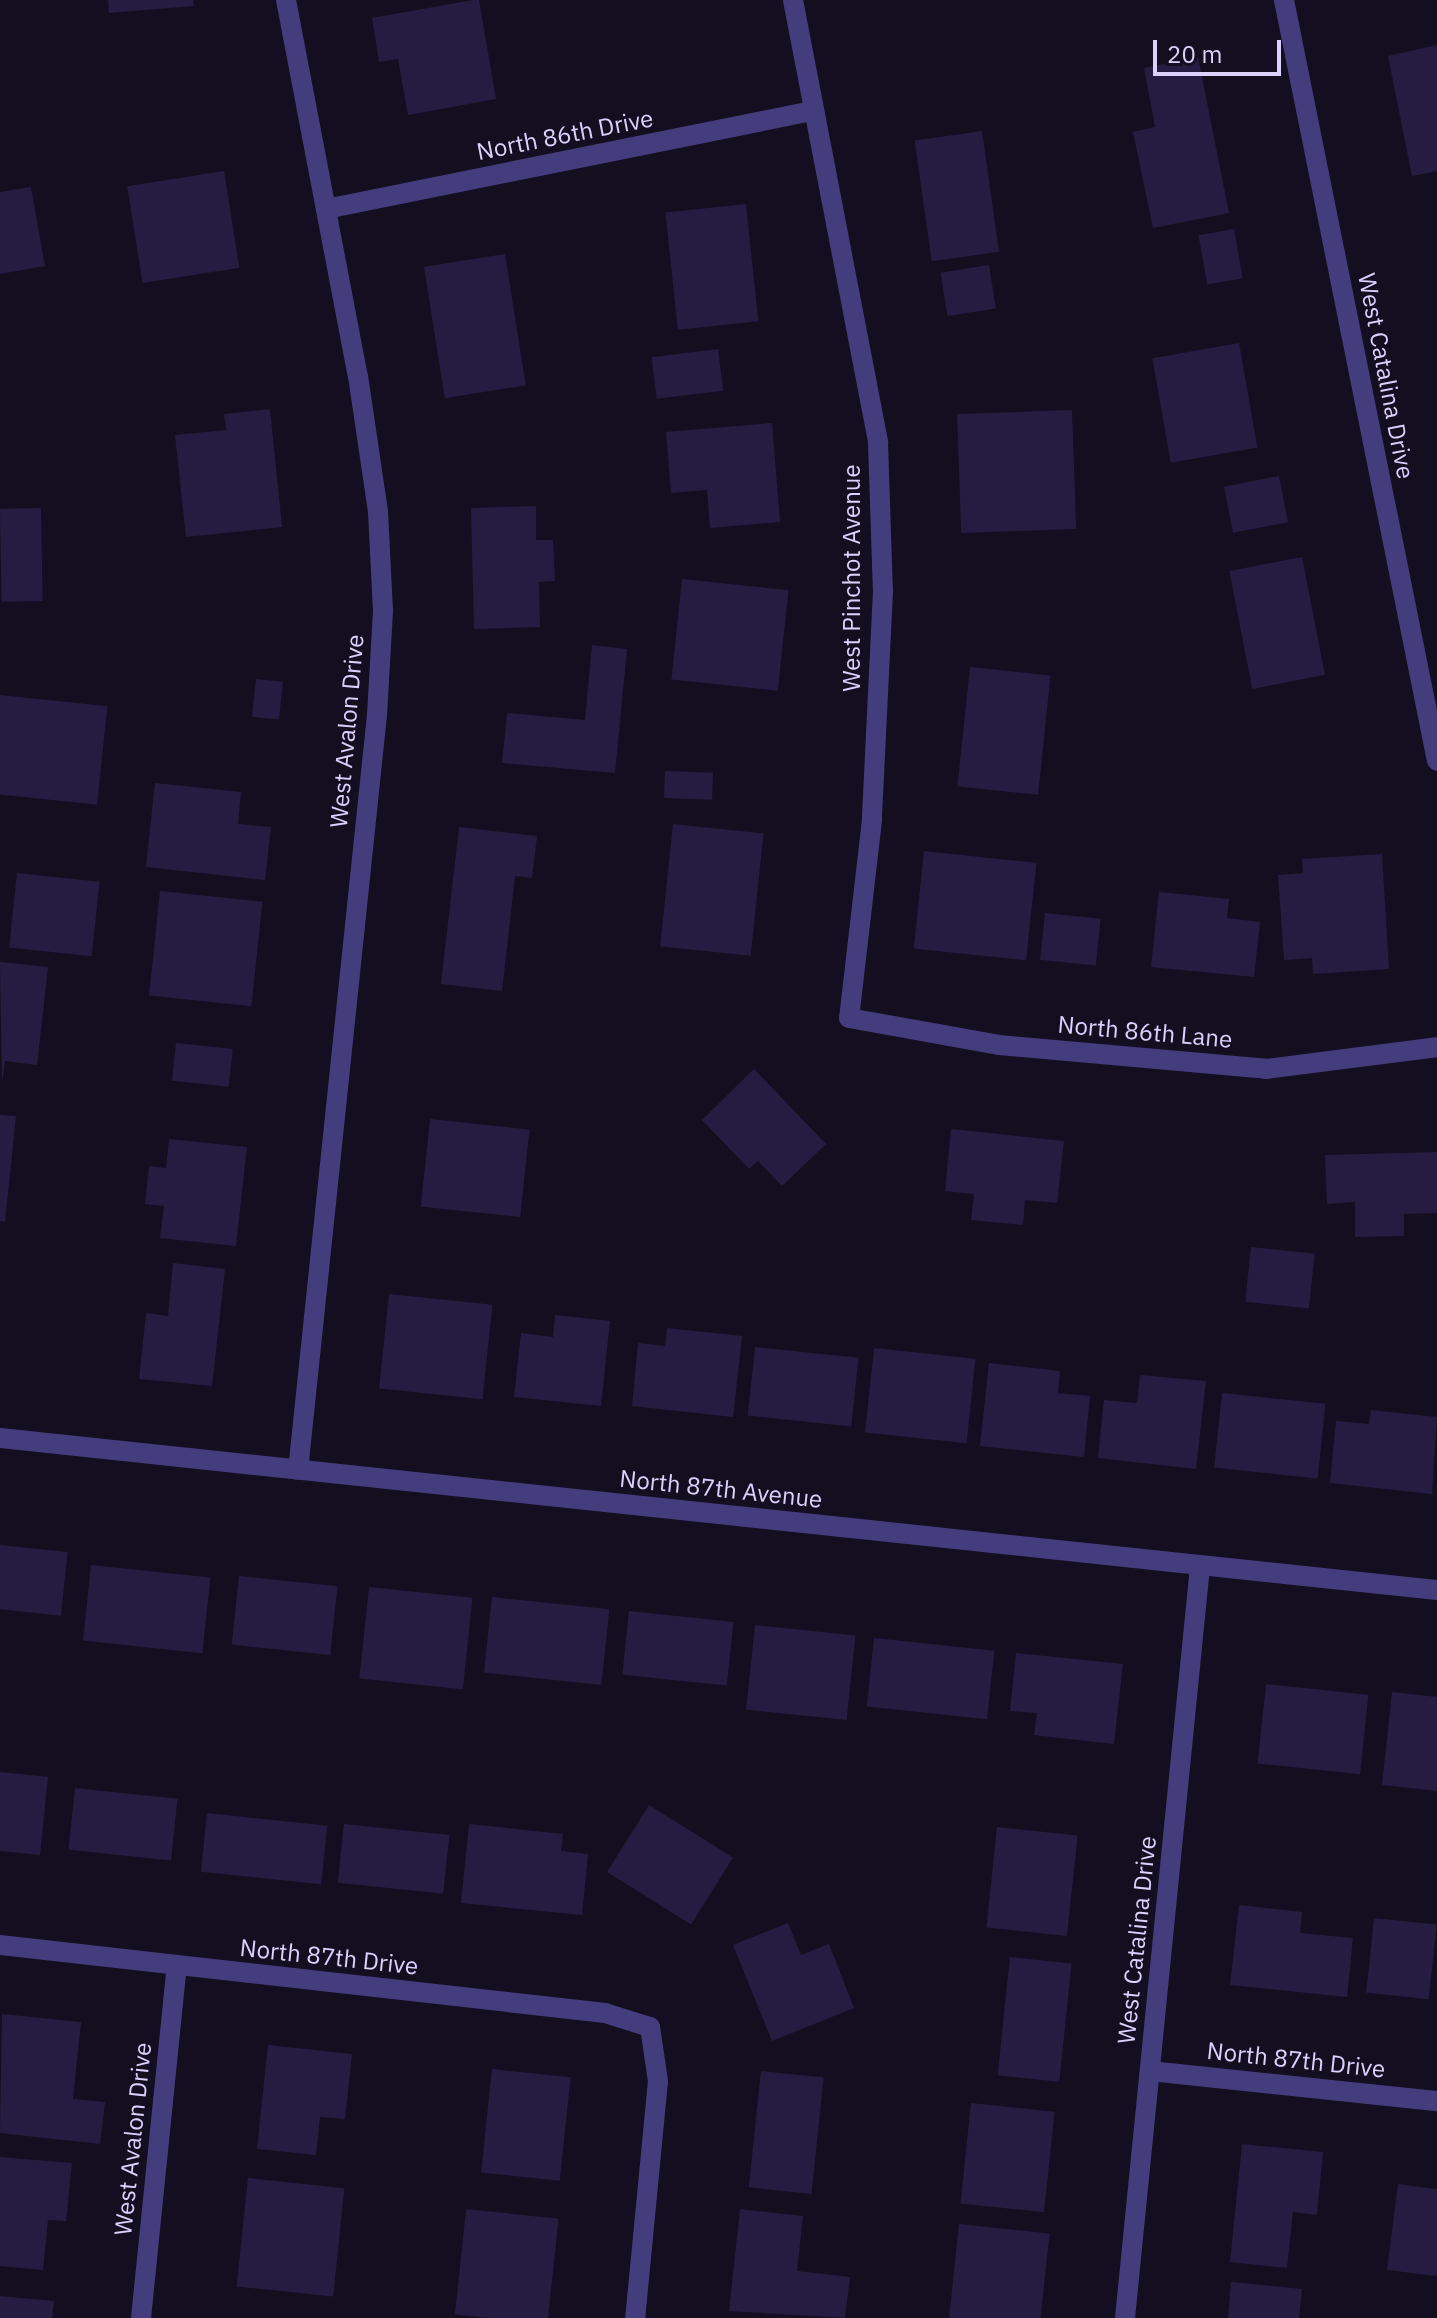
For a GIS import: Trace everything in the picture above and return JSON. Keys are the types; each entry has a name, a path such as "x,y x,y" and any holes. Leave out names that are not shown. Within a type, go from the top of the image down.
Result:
{"street":[{"name":"West Avalon Drive","path":"286,0 326,209 378,512 383,611 377,715 298,1470"},
{"name":"West Pinchot Avenue","path":"793,0 878,458 883,591 873,804 849,1018"},
{"name":"West Catalina Drive","path":"1284,0 1437,761"},
{"name":"North 86th Drive","path":"326,209 814,111"},
{"name":"North 86th Lane","path":"849,1018 999,1045 1266,1069 1437,1047"},
{"name":"North 87th Avenue","path":"0,1438 1437,1590"},
{"name":"West Catalina Drive","path":"1125,2318 1200,1567"},
{"name":"North 87th Drive","path":"0,1945 605,2013 650,2027 658,2081 635,2318"},
{"name":"West Avalon Drive","path":"141,2318 177,1966"},
{"name":"North 87th Drive","path":"1150,2071 1437,2101"}],"building":[{"path":"108,0 193,0 194,6 109,13"},
{"path":"479,0 496,99 408,115 398,59 379,62 372,18"},
{"path":"1437,45 1437,171 1412,176 1388,56"},
{"path":"1198,57 1229,213 1153,228 1133,132 1155,127 1144,68"},
{"path":"982,131 999,252 932,261 915,140"},
{"path":"224,171 239,268 143,283 127,186"},
{"path":"31,187 45,266 0,274 0,192"},
{"path":"746,204 758,321 678,330 665,212"},
{"path":"1234,229 1243,278 1207,284 1199,235"},
{"path":"505,254 526,385 445,398 424,267"},
{"path":"989,265 996,308 947,316 941,273"},
{"path":"1239,343 1257,447 1171,463 1152,358"},
{"path":"718,349 723,391 657,399 651,357"},
{"path":"270,409 282,527 186,537 175,435 226,430 224,414"},
{"path":"1072,410 1076,529 961,533 957,414"},
{"path":"772,423 780,522 710,528 707,490 671,493 666,432"},
{"path":"1279,476 1288,522 1233,533 1224,487"},
{"path":"536,506 536,540 553,540 555,581 539,582 540,627 474,629 471,508"},
{"path":"41,508 43,601 2,602 0,509"},
{"path":"1302,557 1325,675 1252,689 1229,571"},
{"path":"682,579 788,590 778,691 671,679"},
{"path":"592,645 627,649 615,773 502,763 507,713 585,720"},
{"path":"970,667 1051,675 1038,795 957,786"},
{"path":"256,679 283,682 279,720 252,717"},
{"path":"0,695 107,706 97,805 0,795"},
{"path":"665,771 713,773 712,800 664,798"},
{"path":"155,783 241,792 238,824 271,827 265,880 146,867"},
{"path":"673,824 764,834 751,956 660,946"},
{"path":"459,827 537,836 532,878 515,876 502,991 441,984"},
{"path":"924,851 1036,863 1026,960 914,948"},
{"path":"1382,854 1389,969 1313,974 1312,958 1284,960 1278,875 1303,873 1302,859"},
{"path":"17,873 100,882 92,956 9,948"},
{"path":"160,891 262,902 251,1006 149,995"},
{"path":"1159,892 1229,899 1227,918 1260,922 1254,977 1151,967"},
{"path":"1045,913 1101,919 1096,966 1040,960"},
{"path":"0,962 48,967 37,1065 5,1061 2,1084"},
{"path":"176,1043 233,1049 229,1087 172,1081"},
{"path":"754,1069 826,1144 782,1186 758,1161 749,1169 702,1120"},
{"path":"0,1115 16,1116 5,1222 0,1221"},
{"path":"430,1119 529,1129 520,1217 421,1207"},
{"path":"951,1129 1064,1141 1057,1203 1025,1200 1023,1225 971,1220 974,1194 945,1191"},
{"path":"169,1139 247,1147 236,1246 160,1238 164,1206 145,1204 149,1166 166,1168"},
{"path":"1437,1152 1437,1213 1404,1214 1404,1236 1355,1237 1355,1202 1327,1204 1325,1155"},
{"path":"1251,1247 1315,1254 1309,1308 1245,1302"},
{"path":"173,1263 225,1269 212,1386 139,1379 146,1313 168,1316"},
{"path":"389,1294 492,1305 483,1399 379,1388"},
{"path":"555,1315 610,1321 601,1406 514,1397 521,1333 553,1337"},
{"path":"667,1328 742,1336 733,1417 632,1406 638,1343 665,1346"},
{"path":"755,1347 858,1358 851,1426 748,1416"},
{"path":"874,1348 975,1359 967,1443 865,1433"},
{"path":"989,1363 1060,1371 1058,1393 1090,1396 1084,1457 980,1446"},
{"path":"1140,1375 1206,1381 1196,1469 1098,1458 1104,1400 1137,1403"},
{"path":"1222,1393 1325,1404 1318,1478 1214,1468"},
{"path":"1371,1410 1437,1417 1432,1494 1330,1483 1336,1421 1369,1424"},
{"path":"0,1545 68,1552 61,1616 0,1609"},
{"path":"91,1565 210,1578 202,1653 83,1641"},
{"path":"239,1576 337,1586 330,1655 232,1645"},
{"path":"369,1587 472,1598 463,1689 359,1678"},
{"path":"492,1597 609,1609 601,1685 484,1673"},
{"path":"629,1611 733,1622 727,1686 622,1675"},
{"path":"755,1625 855,1636 847,1720 746,1710"},
{"path":"874,1638 994,1651 987,1719 867,1707"},
{"path":"1016,1653 1123,1664 1114,1744 1034,1735 1037,1713 1010,1711"},
{"path":"1266,1684 1368,1695 1360,1774 1258,1764"},
{"path":"1392,1692 1437,1697 1437,1791 1382,1785"},
{"path":"0,1772 48,1777 40,1855 0,1851"},
{"path":"75,1788 177,1799 171,1860 69,1850"},
{"path":"649,1805 733,1857 691,1924 607,1872"},
{"path":"207,1813 327,1826 321,1884 201,1872"},
{"path":"344,1824 449,1835 443,1894 338,1883"},
{"path":"469,1824 563,1834 561,1851 588,1854 582,1915 461,1903"},
{"path":"997,1827 1078,1835 1067,1936 986,1927"},
{"path":"1239,1905 1302,1912 1300,1933 1353,1938 1347,1997 1230,1985"},
{"path":"1374,1918 1437,1925 1429,1999 1366,1993"},
{"path":"788,1923 801,1955 829,1944 854,2008 772,2041 733,1945"},
{"path":"1010,1957 1072,1963 1059,2082 998,2075"},
{"path":"2,2014 81,2022 73,2099 105,2102 100,2144 0,2133"},
{"path":"268,2045 352,2054 345,2119 320,2117 316,2155 257,2149"},
{"path":"492,2069 571,2077 560,2181 481,2172"},
{"path":"761,2071 824,2078 811,2194 749,2187"},
{"path":"971,2103 1055,2112 1044,2212 960,2203"},
{"path":"1242,2144 1323,2152 1317,2215 1293,2212 1287,2268 1230,2262"},
{"path":"0,2157 72,2163 66,2221 48,2220 43,2270 0,2266"},
{"path":"248,2178 344,2188 333,2297 237,2286"},
{"path":"1398,2184 1437,2189 1437,2276 1387,2270"},
{"path":"466,2209 558,2219 548,2318 455,2314"},
{"path":"740,2209 803,2216 797,2271 850,2277 845,2318 729,2311"},
{"path":"959,2224 1050,2234 1041,2318 949,2318"},
{"path":"1231,2282 1302,2289 1299,2318 1228,2318"},
{"path":"0,2296 54,2301 52,2318 0,2318"}]}
